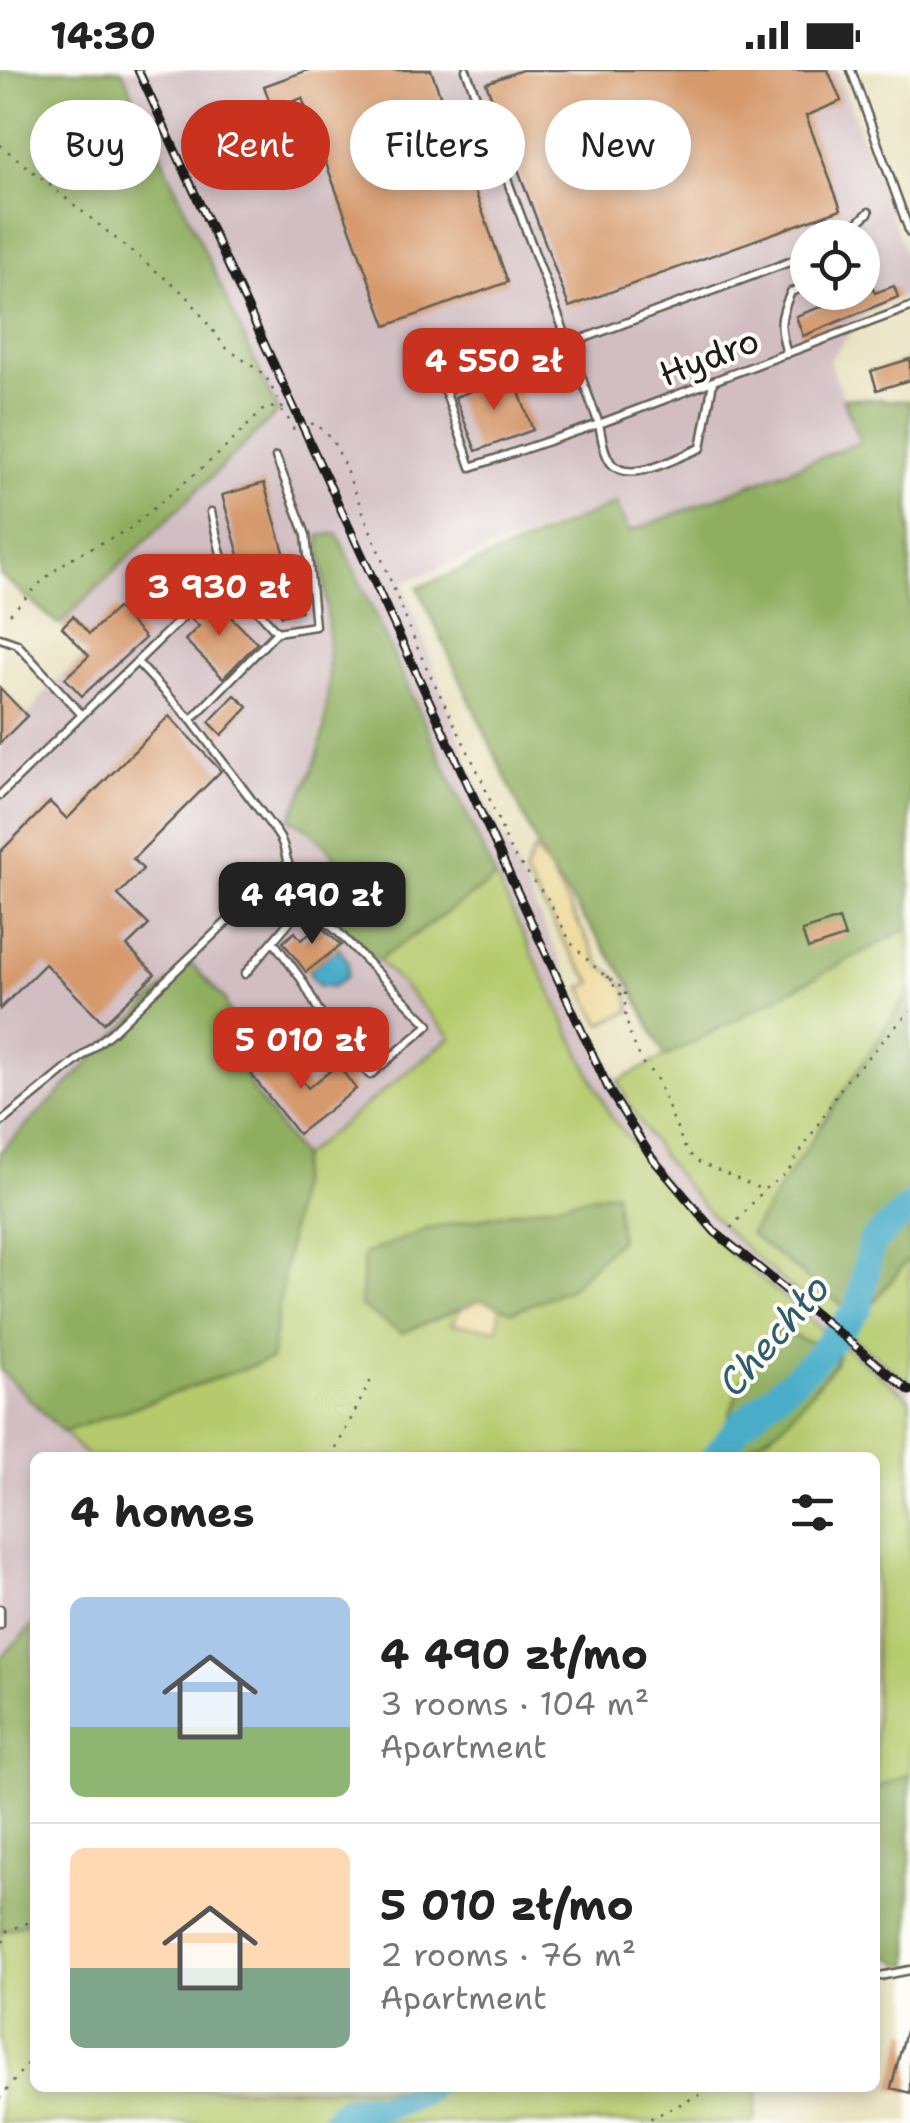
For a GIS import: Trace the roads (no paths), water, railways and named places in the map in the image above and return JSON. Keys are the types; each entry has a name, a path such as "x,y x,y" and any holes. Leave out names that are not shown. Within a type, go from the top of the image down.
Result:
{"lane":[{"path":"466,70 612,465 623,472 638,472 701,448 713,382"},
{"path":"851,70 910,232"},
{"path":"861,220 869,212"},
{"path":"569,345 790,262"},
{"path":"786,354 780,327 790,294"},
{"name":"Hydro","path":"569,345 444,390 472,468 910,307"},
{"path":"191,720 277,632 315,626 306,535 276,457"},
{"path":"211,512 226,575 277,632"},
{"path":"0,795 226,575"},
{"path":"0,638 17,644 82,716"},
{"path":"138,664 191,720 286,846 288,863 298,879 300,909 245,974"},
{"path":"0,1123 112,1032 288,863"},
{"path":"274,940 326,1024 370,1075 429,1025 302,901"},
{"path":"321,1058 326,1024"},
{"path":"0,1609 0,1625"},
{"path":"880,1976 910,1970"}],"water":[{"path":"338,947 348,962 347,976 333,987 318,985 308,971"}],"waterway":[{"name":"Chechło","path":"719,1452 741,1424 814,1361 859,1307 871,1243 910,1207"},
{"path":"868,1232 878,1239"},
{"name":"Chechło","path":"334,2123 349,2108 388,2105 419,2092"}],"railway":[{"path":"138,70 609,1090 652,1158 715,1232 910,1391"}]}
